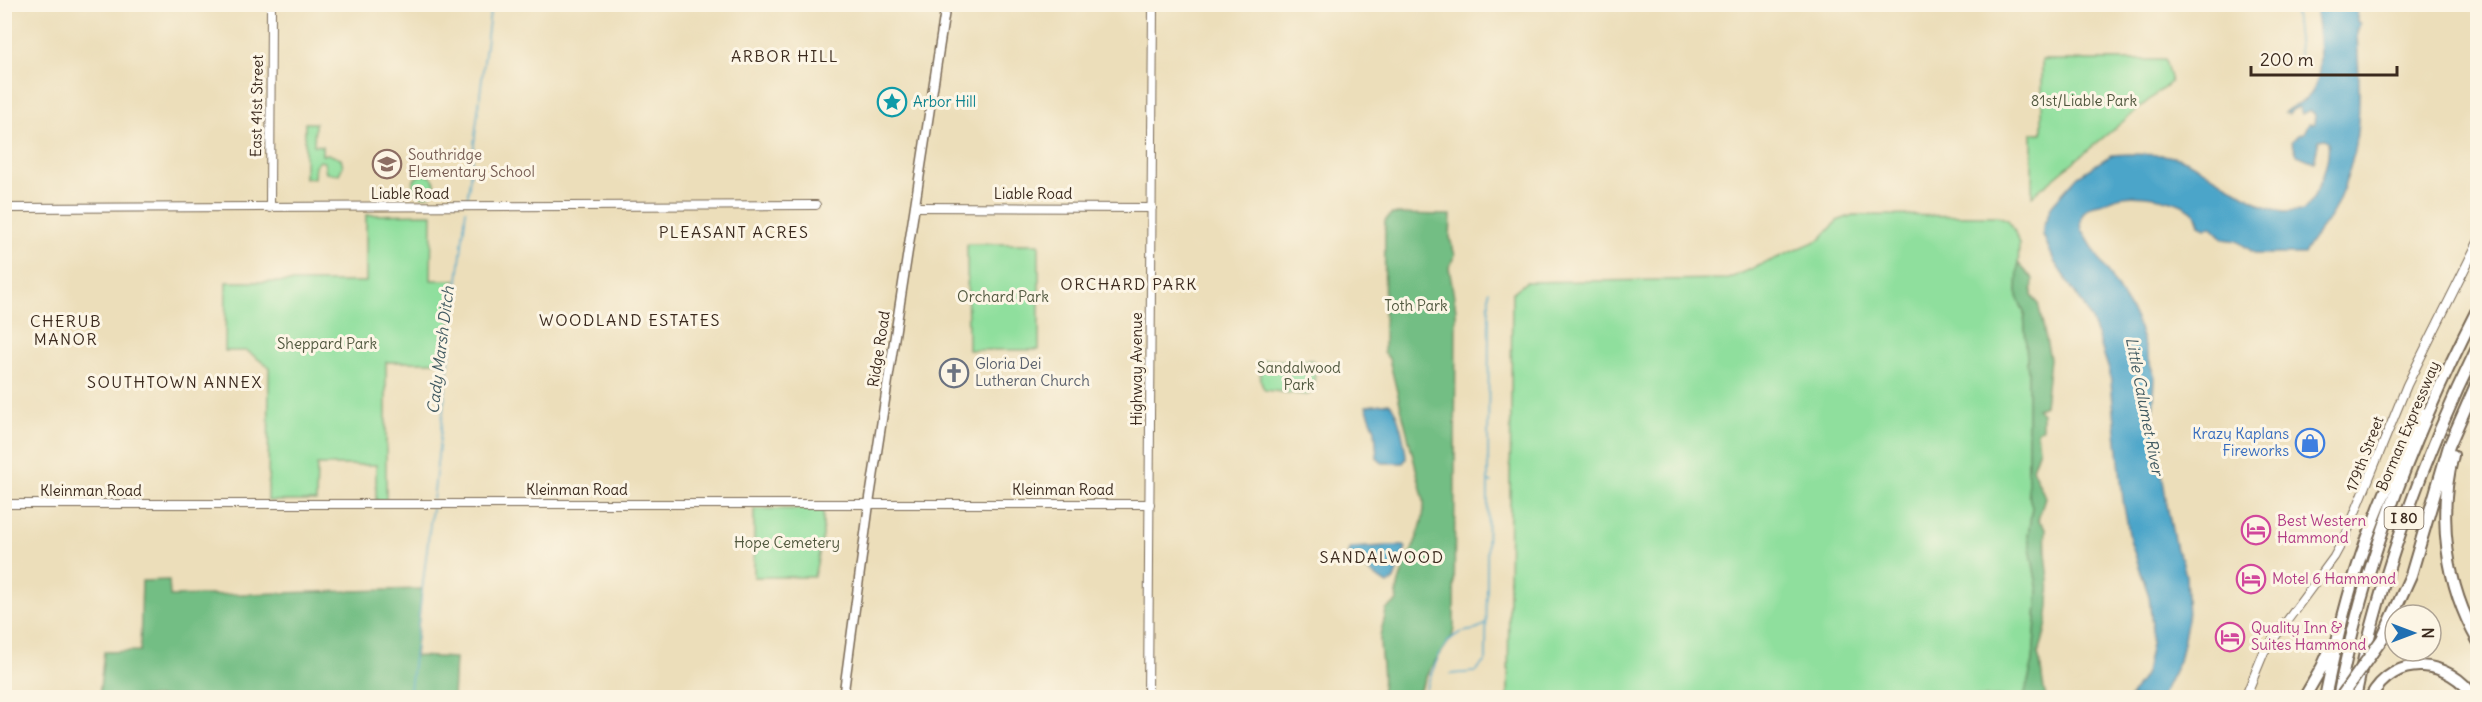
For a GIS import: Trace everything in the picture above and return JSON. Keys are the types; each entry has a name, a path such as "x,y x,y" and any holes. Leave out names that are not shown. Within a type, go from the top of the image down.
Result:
{"highway":[{"name":"Borman Expressway","path":"2339,698 2351,639 2376,549 2408,462 2445,375 2478,308"},
{"name":"Borman Expressway","path":"2355,698 2378,603 2402,524 2443,420 2478,346"},
{"path":"2325,698 2356,570 2386,489 2424,406 2445,375"},
{"path":"2339,698 2382,639 2411,575 2449,446 2478,381"},
{"path":"2478,381 2457,438 2445,503 2447,549 2451,571 2465,614 2478,641"},
{"path":"2304,698 2322,667 2344,613"},
{"path":"2370,698 2387,678 2396,672 2417,666 2442,669 2455,675 2466,684 2475,698"}],"main road":[{"name":"Ridge Road","path":"843,698 869,504 946,4"}],"street":[{"name":"East 41st Street","path":"270,208 271,4"},
{"name":"Highway Avenue","path":"1148,698 1153,4"},
{"name":"Liable Road","path":"4,208 816,205"},
{"name":"Liable Road","path":"915,207 1152,208"},
{"name":"179th Street","path":"2245,698 2269,644 2334,557 2346,535 2408,385 2478,242"},
{"name":"Kleinman Road","path":"4,504 1150,504"}],"green space":[{"name":"81st/Liable Park","path":"2042,60 2165,60 2171,82 2032,196 2032,133 2042,133"},
{"path":"305,123 315,123 314,145 322,146 322,155 328,154 341,159 343,166 339,174 326,173 324,162 320,161 315,166 314,178 305,178"},
{"path":"424,174 432,177 435,185 432,193 424,196 416,193 413,185 416,177"},
{"name":"Sheppard Park","path":"432,214 431,280 455,280 445,362 386,362 386,501 376,501 376,465 317,465 316,501 268,501 269,367 247,351 225,351 226,282 366,282 366,215"},
{"name":"Toth Park","path":"1391,214 1451,215 1450,239 1455,255 1449,267 1456,310 1454,629 1452,637 1430,669 1416,697 1380,697 1383,675 1381,632 1386,610 1397,601 1400,578 1420,528 1424,501 1389,359 1384,352 1385,221"},
{"path":"1853,215 1998,216 2008,220 2015,232 2019,244 2017,296 2024,312 2028,373 2028,492 2032,507 2028,536 2038,591 2033,662 2024,697 1508,698 1512,293 1526,282 1728,279 1821,239 1837,221"},
{"name":"Orchard Park","path":"967,244 1039,244 1039,350 968,350"},
{"path":"2018,263 2033,279 2032,296 2038,303 2050,358 2045,406 2036,409 2042,413 2042,428 2037,432 2039,449 2032,468 2045,497 2038,520 2046,528 2049,598 2048,618 2038,654 2046,697 2024,697 2033,662 2038,591 2028,536 2032,507 2028,492 2028,373 2024,312 2017,296"},
{"name":"Sandalwood Park","path":"1264,360 1312,360 1315,364 1314,391 1307,395 1265,390 1260,375"},
{"name":"Hope Cemetery","path":"754,509 823,509 823,536 814,577 754,577"},
{"path":"169,580 170,596 422,589 415,656 455,658 453,697 99,697 104,652 140,651 142,581"}],"water":[{"name":"Little Calumet River","path":"2315,5 2357,5 2357,21 2360,24 2357,32 2359,101 2355,143 2344,186 2332,214 2304,254 2256,254 2237,241 2224,239 2212,227 2206,228 2200,225 2197,216 2180,204 2156,197 2132,195 2120,197 2089,207 2082,216 2082,230 2136,319 2155,378 2153,415 2167,505 2176,550 2182,559 2186,576 2188,619 2179,661 2161,697 2130,697 2145,673 2152,626 2149,596 2130,540 2123,500 2110,373 2086,309 2055,263 2043,235 2043,227 2052,205 2078,176 2111,155 2164,155 2186,160 2260,204 2283,212 2303,211 2322,179 2328,142 2325,139 2319,140 2314,162 2297,155 2292,141 2304,133 2309,123 2314,124 2315,115 2310,110 2302,114 2299,107 2290,111 2289,114 2284,113 2308,97 2318,78 2320,53"},
{"path":"1389,403 1398,420 1403,438 1406,459 1403,463 1382,463 1377,458 1375,430 1366,406"},
{"path":"1386,546 1406,548 1394,579 1388,585 1348,557 1350,548"}],"waterway":[{"name":"Cady Marsh Ditch","path":"467,202 491,4"},
{"path":"2294,4 2301,66 2304,66"},
{"name":"Cady Marsh Ditch","path":"433,500 466,210"},
{"path":"1488,482 1489,291"},
{"path":"1450,674 1475,672 1486,660 1488,482 1492,482"},
{"name":"Cady Marsh Ditch","path":"409,698 432,508"},
{"path":"1422,698 1444,647 1456,635 1479,629 1486,623"}],"place":[{"name":"Arbor Hill","path":"892,102"},
{"name":"Southridge Elementary School","path":"387,164"},
{"name":"Gloria Dei Lutheran Church","path":"954,373"},
{"name":"Krazy Kaplans Fireworks","path":"2310,443"},
{"name":"Best Western Hammond","path":"2256,530"},
{"name":"Motel 6 Hammond","path":"2251,579"},
{"name":"Quality Inn & Suites Hammond","path":"2230,637"}],"district":[{"name":"ARBOR HILL","path":"785,56"},
{"name":"PLEASANT ACRES","path":"734,232"},
{"name":"ORCHARD PARK","path":"1129,284"},
{"name":"WOODLAND ESTATES","path":"630,320"},
{"name":"CHERUB MANOR","path":"66,330"},
{"name":"SOUTHTOWN ANNEX","path":"175,382"},
{"name":"SANDALWOOD","path":"1382,557"}]}
